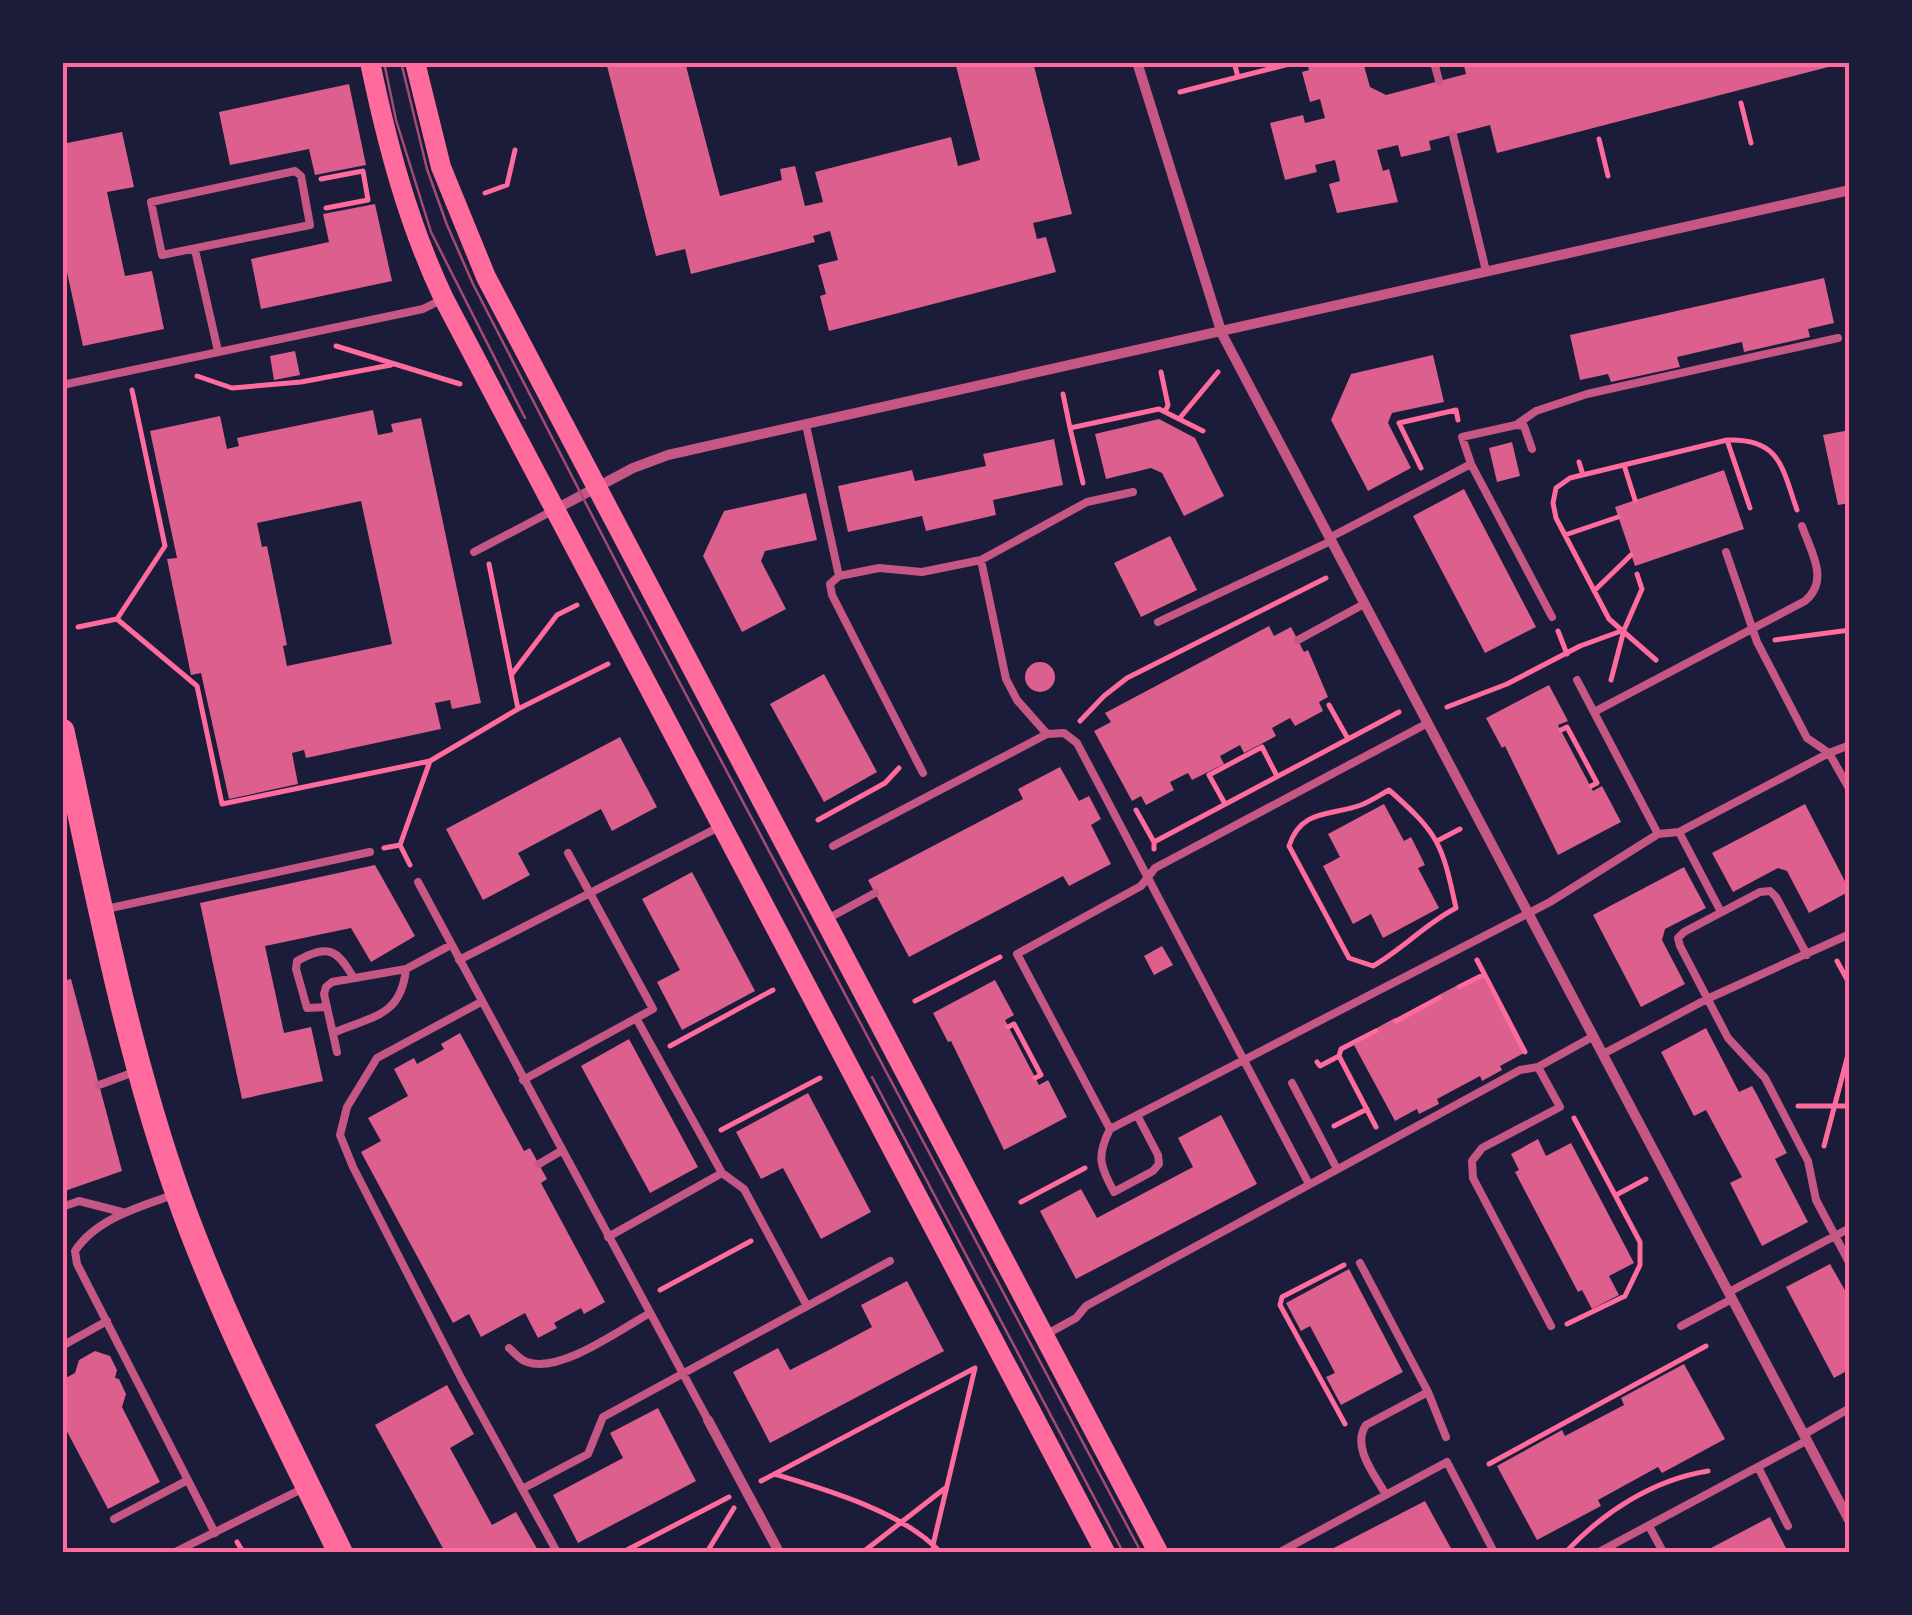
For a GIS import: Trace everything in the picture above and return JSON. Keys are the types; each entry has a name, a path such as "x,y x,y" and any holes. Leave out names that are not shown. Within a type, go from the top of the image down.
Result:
{"main road":[{"path":"370,62 396,176 427,263 444,298 1105,1552"},
{"path":"416,62 441,166 486,277 1158,1552"},
{"path":"62,730 140,1070 178,1193 241,1352 340,1552"}],"street":[{"path":"1137,62 1222,334 1850,1522"},
{"path":"556,509 633,468 668,455 1222,334 1486,270 1850,190"},
{"path":"708,1420 779,1552"}],"lane":[{"path":"1434,62 1439,81"},
{"path":"1452,135 1486,270"},
{"path":"294,171 299,172 309,212 310,225 305,227 162,255 152,202 294,171"},
{"path":"195,250 218,351"},
{"path":"62,384 423,309 444,298"},
{"path":"1552,618 1471,464 1462,437 1516,424 1536,411 1588,394 1838,338"},
{"path":"1516,424 1529,433 1532,449"},
{"path":"806,425 840,576"},
{"path":"1158,622 1330,539 1471,464"},
{"path":"923,772 832,596 830,584 840,576 879,568 922,572 981,560 1087,502 1133,492"},
{"path":"474,552 556,509"},
{"path":"1594,712 1805,601 1816,591 1819,577 1802,526"},
{"path":"1726,552 1757,642 1807,738 1829,752 1850,790"},
{"path":"981,560 1006,679 1017,700 1047,734"},
{"path":"1298,640 1364,604"},
{"path":"1577,680 1658,834"},
{"path":"1110,1129 1018,954 1141,886 1154,868 1428,724"},
{"path":"833,846 1047,734 1064,733 1077,743 1309,1184"},
{"path":"1137,1115 1158,1155 1158,1164 1152,1172 1114,1192 1100,1149 1110,1129 1137,1115 1244,1060 1468,944 1529,914 1658,834 1679,832 1829,752 1850,745"},
{"path":"459,960 721,826"},
{"path":"1679,832 1721,912"},
{"path":"101,910 370,852"},
{"path":"523,1080 653,1010 568,853"},
{"path":"418,882 708,1420"},
{"path":"1807,955 1770,891 1760,892 1678,938 1728,1038 1765,1078 1780,1106 1808,1161 1816,1200 1850,1264"},
{"path":"824,920 875,894"},
{"path":"1603,1054 1707,999 1850,934"},
{"path":"337,1052 326,986 406,969 451,945"},
{"path":"327,1007 307,1008 296,968 298,962 332,951 341,955 354,977"},
{"path":"333,1033 392,1008 404,992 406,969"},
{"path":"481,1002 377,1058 347,1108 340,1135 461,1378 557,1552"},
{"path":"636,1018 722,1173 744,1189 807,1306"},
{"path":"1043,1336 1076,1318 1086,1306 1309,1184 1520,1070 1538,1067 1594,1036"},
{"path":"1538,1067 1560,1107 1482,1148 1472,1161 1473,1178 1551,1326"},
{"path":"98,1085 140,1070"},
{"path":"1292,1082 1338,1169"},
{"path":"538,1164 562,1151"},
{"path":"608,1236 722,1173"},
{"path":"178,1193 122,1212 80,1242 75,1251 77,1264 215,1533"},
{"path":"62,1207 79,1201 122,1212"},
{"path":"1681,1326 1850,1228"},
{"path":"522,1489 588,1454 603,1417 890,1262"},
{"path":"1360,1263 1428,1392 1446,1437"},
{"path":"509,1348 523,1361 540,1365 564,1360 650,1313"},
{"path":"62,1346 107,1321"},
{"path":"1386,1495 1360,1445 1360,1434 1366,1425 1428,1392"},
{"path":"1599,1552 1739,1478 1850,1408"},
{"path":"1280,1552 1447,1462 1494,1552"},
{"path":"1758,1467 1788,1526"},
{"path":"114,1519 188,1480"},
{"path":"176,1552 308,1486"},
{"path":"1649,1526 1663,1552"}],"path":[{"path":"1234,62 1238,77"},
{"path":"1180,92 1297,62"},
{"path":"1741,103 1751,142"},
{"path":"1599,140 1608,176"},
{"path":"484,193 507,185 514,150"},
{"path":"303,183 362,171 366,185 368,200 309,212"},
{"path":"300,334 462,384"},
{"path":"162,363 232,388 300,382 392,365"},
{"path":"1179,419 1220,369"},
{"path":"78,628 117,619 165,546 128,370"},
{"path":"1161,372 1168,405 1165,412"},
{"path":"1063,394 1087,502"},
{"path":"1070,428 1158,408 1202,432"},
{"path":"1427,487 1420,463 1399,422 1456,410 1462,437"},
{"path":"1726,440 1750,508"},
{"path":"1669,673 1608,619 1556,518 1556,488 1570,478 1726,440 1748,440 1771,449 1782,466 1802,526"},
{"path":"1579,462 1584,475"},
{"path":"1624,466 1635,500"},
{"path":"1565,535 1618,517"},
{"path":"485,546 518,710"},
{"path":"1594,592 1631,555"},
{"path":"1604,707 1624,630 1642,588 1637,574"},
{"path":"1080,721 1128,678 1326,578"},
{"path":"511,675 557,615 577,605"},
{"path":"1552,618 1577,680"},
{"path":"117,619 197,686 222,804 430,761 608,664"},
{"path":"1447,707 1508,684 1566,653 1624,630"},
{"path":"1757,642 1850,630"},
{"path":"1330,704 1348,739"},
{"path":"1154,842 1401,711"},
{"path":"1577,722 1564,728 1594,784 1607,778"},
{"path":"1225,804 1209,773 1261,746 1277,776"},
{"path":"418,882 400,845 430,761"},
{"path":"818,820 885,783 901,766"},
{"path":"1389,790 1428,825 1436,841 1445,857 1456,908 1430,922 1398,952 1373,966 1349,958 1289,846 1292,835 1307,820 1326,810 1360,806 1389,790"},
{"path":"1122,802 1138,811 1154,842 1154,868"},
{"path":"1436,841 1462,828"},
{"path":"370,852 400,845"},
{"path":"1468,944 1526,1055"},
{"path":"1829,945 1850,985"},
{"path":"915,1001 999,957 1018,954"},
{"path":"1459,988 1484,974"},
{"path":"656,1054 773,990"},
{"path":"1396,1020 1439,998"},
{"path":"1023,1020 1011,1026 1038,1077 1050,1071"},
{"path":"1376,1031 1342,1049 1340,1056 1378,1130"},
{"path":"1808,1161 1822,1154 1850,1048"},
{"path":"1317,1062 1320,1066 1340,1056"},
{"path":"703,1140 820,1078"},
{"path":"1780,1106 1850,1106"},
{"path":"1551,1326 1573,1324 1625,1296 1640,1265 1640,1242 1576,1118 1560,1107"},
{"path":"1319,1134 1367,1109"},
{"path":"1021,1202 1101,1160"},
{"path":"1616,1195 1646,1179"},
{"path":"642,1300 767,1232"},
{"path":"1360,1263 1352,1260 1282,1297 1280,1305 1341,1421 1360,1434"},
{"path":"1488,1464 1706,1346"},
{"path":"623,1552 975,1368 946,1488 936,1550 898,1523 849,1497 774,1474"},
{"path":"1566,1552 1606,1516 1666,1482 1733,1466 1739,1478"},
{"path":"862,1552 946,1488"},
{"path":"707,1552 745,1489"}],"building":[{"path":"606,62 685,62 720,196 782,180 780,169 795,166 805,206 823,202 815,172 951,137 958,166 980,160 955,62 1033,62 1072,214 1033,223 1037,239 1046,237 1056,272 829,331 820,296 826,294 818,265 838,260 830,231 813,236 815,242 691,274 685,249 656,256"},
{"path":"1307,62 1363,62 1370,87 1386,95 1466,74 1463,62 1491,62 1492,67 1511,62 1840,64 1497,153 1490,125 1429,141 1431,150 1401,157 1398,145 1377,150 1383,171 1389,169 1398,202 1337,213 1329,184 1340,181 1335,160 1315,165 1317,172 1285,180 1270,123 1303,115 1305,123 1325,118 1320,99 1310,102 1302,72 1309,70"},
{"path":"349,84 366,165 315,175 309,149 230,165 219,112"},
{"path":"122,132 134,187 107,192 125,276 152,271 164,329 83,346 62,249 62,144"},
{"path":"375,204 392,281 261,309 251,259 329,242 323,214"},
{"path":"1824,278 1834,323 1808,329 1810,337 1744,352 1742,342 1677,357 1680,367 1611,382 1608,374 1580,380 1570,335"},
{"path":"295,351 300,375 274,380 270,356"},
{"path":"1433,355 1444,402 1392,413 1388,423 1411,468 1368,491 1331,420 1351,374"},
{"path":"373,410 378,435 393,432 391,424 421,418 481,703 452,709 450,700 435,703 441,729 306,758 304,750 292,753 298,784 229,799 201,673 191,675 167,559 177,558 150,431 220,416 227,449 239,446 237,438","holes":["361,501 392,644 287,666 283,646 287,645 267,546 262,547 257,523"]},
{"path":"1159,419 1195,438 1224,496 1184,516 1162,473 1151,468 1106,479 1095,434"},
{"path":"1850,430 1850,503 1838,505 1823,435"},
{"path":"1054,439 1063,485 993,500 996,515 926,531 922,516 848,532 838,486 912,470 915,481 986,466 983,454"},
{"path":"1512,442 1520,476 1497,482 1489,448"},
{"path":"1724,470 1744,529 1635,566 1615,507"},
{"path":"1464,489 1536,627 1485,653 1413,516"},
{"path":"806,493 817,540 765,551 761,561 786,609 742,632 703,556 724,511"},
{"path":"1170,536 1197,590 1141,617 1114,563"},
{"path":"1269,626 1274,636 1291,627 1304,652 1308,650 1328,697 1319,702 1323,711 1295,726 1290,718 1272,728 1276,736 1244,753 1240,745 1220,756 1224,764 1192,780 1188,773 1170,782 1174,790 1146,805 1141,796 1132,801 1094,731 1111,722 1105,713"},
{"path":"1040,662 1050,667 1055,677 1050,687 1040,692 1030,687 1025,677 1030,667"},
{"path":"824,674 877,772 824,802 770,704"},
{"path":"1549,685 1568,721 1558,725 1593,791 1602,786 1621,822 1558,855 1505,746 1502,748 1486,718"},
{"path":"620,737 657,807 612,831 601,809 518,853 530,875 483,900 446,829"},
{"path":"1060,767 1079,801 1089,796 1101,819 1091,825 1111,864 1069,886 1063,876 909,957 868,880 1023,799 1018,789"},
{"path":"1384,804 1404,841 1411,837 1425,865 1418,868 1439,908 1383,938 1371,914 1353,924 1323,866 1340,857 1328,834"},
{"path":"1805,804 1850,891 1809,913 1787,871 1778,868 1733,892 1712,853"},
{"path":"375,865 415,936 371,962 351,928 265,946 284,1033 311,1027 323,1081 242,1099 200,903"},
{"path":"1684,867 1706,908 1665,929 1662,940 1685,984 1641,1007 1593,915"},
{"path":"692,872 755,991 682,1030 657,982 680,970 642,899"},
{"path":"1162,946 1173,965 1154,975 1144,956"},
{"path":"1483,977 1524,1053 1482,1081 1480,1076 1437,1099 1439,1104 1419,1114 1417,1109 1395,1121 1354,1045 1395,1018 1397,1022 1440,1000 1437,996 1458,985 1460,989"},
{"path":"71,979 122,1171 62,1192 62,981"},
{"path":"995,980 1014,1015 1005,1020 1039,1085 1048,1080 1067,1117 1004,1150 951,1041 948,1042 933,1013"},
{"path":"1706,1028 1739,1092 1752,1086 1756,1093 1787,1153 1775,1159 1808,1222 1762,1246 1730,1183 1742,1177 1706,1110 1694,1116 1661,1052"},
{"path":"460,1033 524,1151 530,1148 547,1179 541,1183 605,1302 584,1314 581,1308 554,1323 557,1328 538,1338 525,1313 481,1337 469,1314 453,1323 361,1152 381,1141 368,1118 408,1096 394,1069 414,1058 417,1064 444,1049 441,1044"},
{"path":"629,1039 698,1167 650,1193 581,1066"},
{"path":"808,1093 871,1212 821,1239 783,1168 761,1179 736,1132"},
{"path":"1221,1115 1257,1184 1076,1279 1040,1211 1081,1189 1097,1218 1193,1167 1178,1138"},
{"path":"1538,1139 1546,1156 1571,1143 1634,1263 1609,1276 1619,1295 1592,1309 1582,1290 1578,1292 1515,1172 1519,1170 1511,1154"},
{"path":"1830,1264 1850,1299 1850,1369 1834,1378 1786,1287"},
{"path":"1349,1269 1403,1372 1341,1405 1326,1377 1335,1373 1310,1326 1301,1331 1286,1303"},
{"path":"907,1281 944,1351 770,1443 733,1372 778,1348 790,1370 831,1349 872,1327 861,1305"},
{"path":"95,1351 110,1356 117,1370 115,1378 126,1394 122,1407 160,1482 108,1509 62,1422 62,1380 75,1373 79,1360"},
{"path":"1684,1364 1725,1439 1662,1473 1658,1467 1598,1500 1601,1506 1537,1540 1497,1466 1562,1430 1565,1436 1624,1405 1621,1398"},
{"path":"447,1385 474,1434 450,1448 492,1525 516,1512 539,1552 445,1552 375,1425"},
{"path":"658,1408 696,1481 578,1543 553,1495 623,1458 610,1433"},
{"path":"1425,1501 1453,1552 1326,1552"},
{"path":"1770,1517 1788,1552 1713,1552 1711,1548"}],"tram line":[{"path":"384,62 396,120 431,232 525,418"},
{"path":"401,62 427,169 473,284 630,589 1141,1552"},
{"path":"872,1077 1123,1552"}]}
